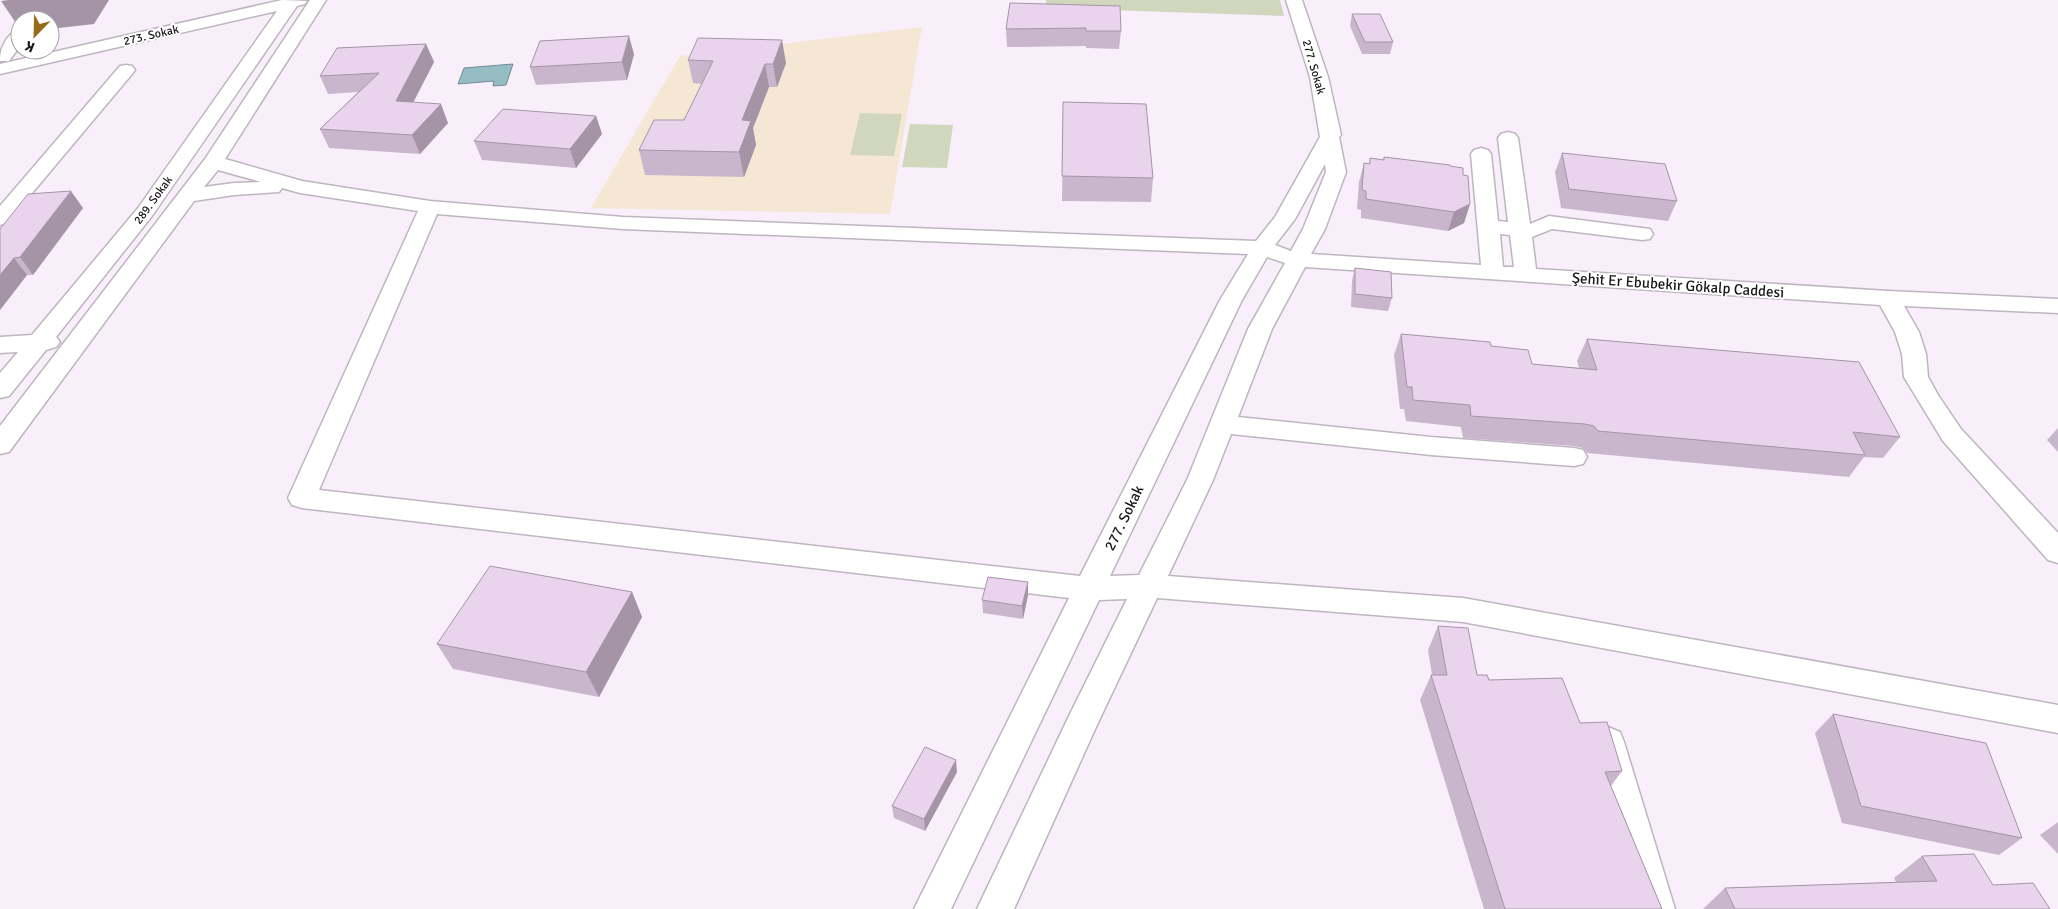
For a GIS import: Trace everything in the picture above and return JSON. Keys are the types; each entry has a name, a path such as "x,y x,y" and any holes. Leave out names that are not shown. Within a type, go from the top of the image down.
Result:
{"street":[{"name":"273. Sokak","path":"60,44 255,0"},
{"path":"0,445 214,162 318,0"},
{"name":"277. Sokak","path":"995,909 1081,724 1200,480 1260,329 1314,229 1336,172 1319,77 1294,0"},
{"name":"273. Sokak","path":"1,61 296,1"},
{"name":"289. Sokak","path":"0,390 8,370 38,343 145,212 296,1"},
{"path":"1,61 10,49"},
{"path":"0,219 126,70"},
{"name":"277. Sokak","path":"932,909 1231,300 1262,248 1284,219 1330,135"},
{"path":"1508,138 1526,275"},
{"path":"1481,154 1493,273"},
{"name":"Şehit Er Ebubekir Gökalp Caddesi","path":"214,162 300,187 430,207 623,223 1262,248 1297,260 1360,262 1493,273 1888,298 2058,306"},
{"path":"1483,175 1513,178"},
{"path":"188,196 234,189 300,187"},
{"path":"430,207 302,498 1090,589 1148,586 1463,610 2058,719"},
{"path":"1488,226 1532,231 1549,222 1642,234"},
{"path":"1888,298 1907,332 1914,354 1916,377 1952,436 2058,552"},
{"path":"0,345 79,341"},
{"path":"8,370 56,371"},
{"path":"1222,424 1431,446 1574,457"},
{"path":"1604,728 1657,909"}],"shaded area":[{"path":"922,27 890,214 591,208 680,56"}],"green space":[{"path":"1046,0 1280,0 1284,16 1046,8"},
{"path":"860,113 902,114 894,156 850,155"},
{"path":"910,124 953,125 947,168 902,167"}],"water":[{"path":"513,64 506,85 493,86 494,81 458,84 464,68"}],"building":[{"path":"1010,3 1120,6 1121,31 1086,31 1086,28 1006,29"},
{"path":"1352,14 1380,14 1393,42 1365,42"},
{"path":"629,36 622,62 530,67 540,41"},
{"path":"698,38 782,40 773,64 765,64 742,120 751,121 739,152 639,150 654,120 684,120 713,61 688,60"},
{"path":"426,44 396,101 441,104 412,135 320,129 379,73 320,76 337,48"},
{"path":"1063,102 1146,104 1153,178 1062,176"},
{"path":"503,109 596,116 570,149 474,141"},
{"path":"1562,153 1665,164 1677,201 1569,189"},
{"path":"1384,157 1463,168 1463,175 1468,176 1470,204 1454,212 1366,199 1366,191 1362,190 1364,163 1370,164 1370,158 1384,160"},
{"path":"71,191 20,257 14,258 0,275 0,229 28,194"},
{"path":"1355,268 1391,272 1392,298 1355,294"},
{"path":"1401,334 1490,342 1491,346 1528,350 1532,364 1597,370 1587,339 1859,362 1900,437 1853,432 1865,455 1598,431 1594,426 1585,424 1471,416 1470,405 1413,400 1412,387 1407,387"},
{"path":"490,566 632,592 586,672 437,644"},
{"path":"988,577 1028,582 1022,606 982,600"},
{"path":"1438,626 1468,628 1477,675 1487,675 1489,680 1562,678 1580,723 1607,722 1622,771 1605,772 1662,909 1505,909 1431,675 1447,675"},
{"path":"1833,714 1986,743 2022,838 1861,806"},
{"path":"925,747 956,760 924,819 892,806"},
{"path":"1974,854 1993,885 2033,883 2050,909 1735,909 1725,888 1937,881 1922,856"}]}
